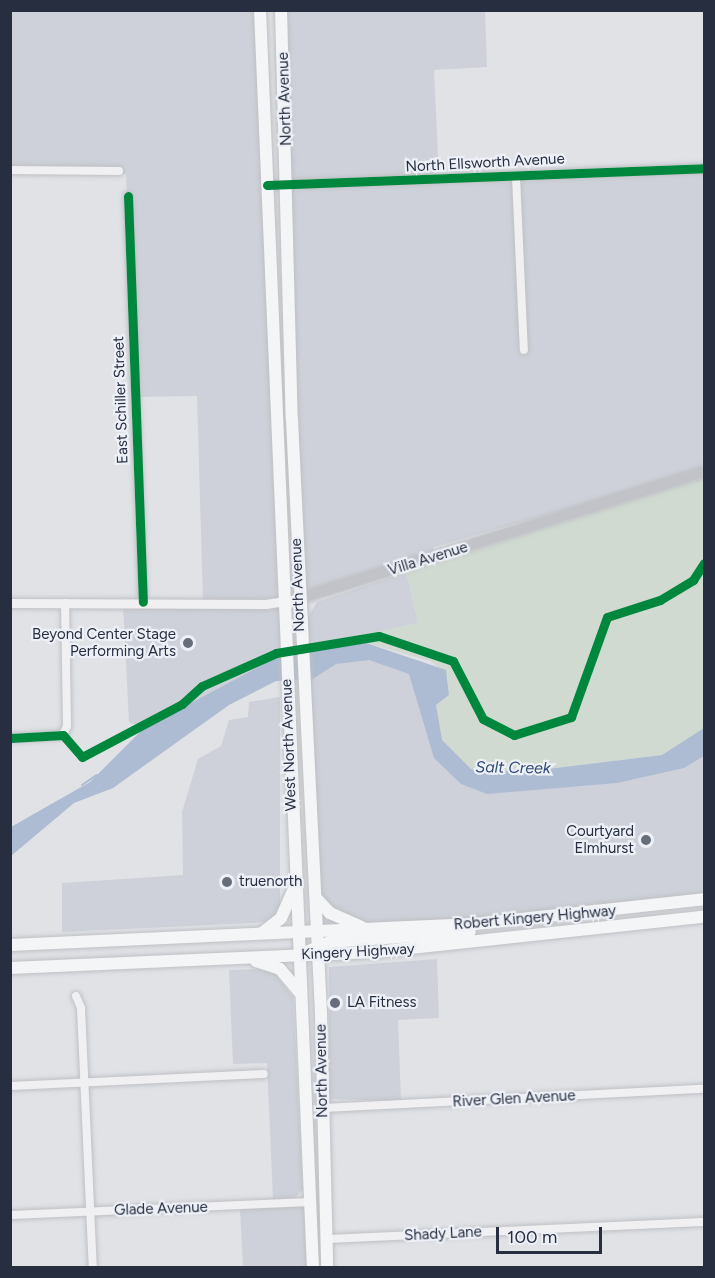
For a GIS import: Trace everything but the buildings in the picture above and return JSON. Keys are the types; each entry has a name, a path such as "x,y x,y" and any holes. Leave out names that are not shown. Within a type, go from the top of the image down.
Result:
{"main road":[{"name":"North Avenue","path":"260,10 267,186"},
{"name":"North Avenue","path":"281,10 289,185 298,599 302,705 318,930 327,1268"},
{"name":"West North Avenue","path":"267,186 297,956 313,1268"},
{"name":"Villa Avenue","path":"298,599 705,472"},
{"path":"258,934 280,918 295,886"},
{"path":"316,898 337,917 365,929"},
{"name":"Robert Kingery Highway","path":"365,929 523,920 704,898"},
{"name":"Kingery Highway","path":"10,968 297,956 318,951 478,944 705,917"},
{"path":"318,951 500,930 523,920"},
{"name":"Kingery Highway","path":"10,945 365,929"},
{"path":"247,958 280,969 299,992"}],"street":[{"name":"North Ellsworth Avenue","path":"267,186 705,168"},
{"path":"10,170 119,171"},
{"path":"516,177 524,350"},
{"name":"East Schiller Street","path":"128,196 143,602"},
{"path":"10,603 282,602 298,599"},
{"path":"10,738 63,735 65,603"},
{"path":"76,996 85,1082 93,1268"},
{"path":"10,1086 264,1074"},
{"name":"River Glen Avenue","path":"323,1108 705,1089"},
{"name":"Glade Avenue","path":"10,1215 310,1202"},
{"name":"Shady Lane","path":"326,1239 705,1222"}],"shaded area":[{"path":"11,11 258,11 280,598 203,601 197,396 134,397 126,174 11,169"},
{"path":"283,11 485,11 487,67 434,70 439,178 292,182"},
{"path":"704,171 704,470 434,547 433,552 300,595 291,187"},
{"path":"704,478 704,747 690,742 662,755 523,772 471,769 442,740 436,705 449,695 447,674 430,661 366,643 366,634 418,623 406,572"},
{"path":"406,572 418,623 309,647 308,617 317,602"},
{"path":"123,605 279,607 282,655 144,728 129,722"},
{"path":"356,657 386,659 417,676 481,787 704,748 704,894 529,917 320,927 306,675"},
{"path":"280,697 280,911 270,922 62,932 62,883 183,875 182,812 198,759 221,746 229,720 248,717 249,702"},
{"path":"437,959 439,1018 398,1020 401,1101 329,1099 329,967"},
{"path":"271,969 293,997 303,1190 294,1198 273,1199 267,1063 233,1064 229,970"},
{"path":"308,1206 311,1267 243,1268 240,1210"}],"water":[{"path":"366,643 446,670 449,695 436,705 442,740 471,769 523,772 662,755 704,728 704,756 684,768 617,783 487,794 461,784 434,758 409,674 369,660 336,664 311,680 276,681 229,705 113,788 74,803 11,856 11,827 90,782 144,728 277,657"}],"waterway":[{"name":"Salt Creek","path":"82,785 97,775"}],"cycle path":[{"path":"267,185 704,168"},
{"path":"128,196 143,602"},
{"path":"10,738 63,735 82,757 182,704 202,686 276,653 379,636 453,661 483,719 514,735 571,717 607,617 660,600 693,580 704,563"}],"place":[{"name":"Beyond Center Stage Performing Arts","path":"188,643"},
{"name":"Courtyard Elmhurst","path":"646,840"},
{"name":"truenorth","path":"227,882"},
{"name":"LA Fitness","path":"335,1003"}]}
